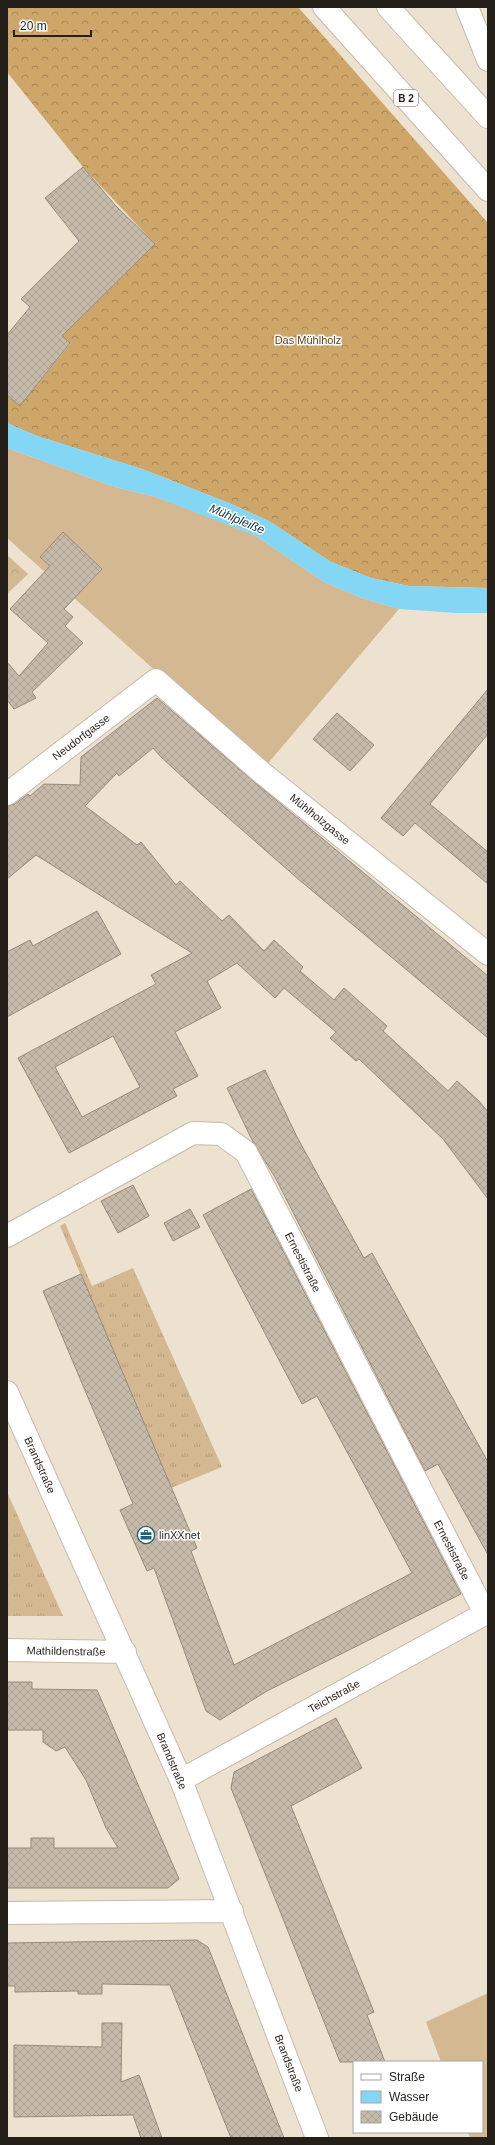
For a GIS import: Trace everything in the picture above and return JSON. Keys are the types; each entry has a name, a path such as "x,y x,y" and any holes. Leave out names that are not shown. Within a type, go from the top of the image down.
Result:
{"main road":[{"name":"B 2","path":"324,7 488,190"},
{"path":"388,7 488,117"},
{"path":"467,7 488,60"},
{"name":"Neudorfgasse","path":"7,794 156,680"},
{"name":"Mühlholzgasse","path":"156,680 261,772 488,954"},
{"name":"Ernestistraße","path":"7,1236 193,1133 221,1134 246,1152 486,1612"},
{"name":"Brandstraße","path":"7,1392 125,1652 181,1780 317,2138"},
{"name":"Teichstraße","path":"181,1780 486,1612"},
{"name":"Mathildenstraße","path":"7,1650 125,1652"},
{"path":"7,1913 232,1911"}],"green space":[{"name":"Das Mühlholz","path":"7,7 298,7 488,223 488,588 409,586 371,578 331,562 269,521 229,503 142,469 37,436 7,423 7,395 20,406 70,344 62,336 155,244 83,167 7,72"},
{"path":"7,448 115,487 156,497 220,521 256,536 324,582 362,598 399,609 264,768 7,538"},
{"path":"7,555 28,574 7,594"},
{"path":"65,1223 92,1286 133,1268 222,1467 171,1488 60,1226"},
{"path":"7,1492 63,1616 7,1616"},
{"path":"488,1993 488,2138 470,2138 468,2133 483,2133 483,2061 441,2061 426,2022"}],"water":[{"name":"Mühlpleiße","path":"7,423 37,436 142,469 229,503 269,521 331,562 371,578 409,586 488,588 488,613 457,613 399,609 362,598 324,582 256,536 156,497 115,487 7,448"}],"building":[{"path":"83,167 115,205 155,244 62,336 70,343 20,406 7,395 7,335 30,307 21,299 79,241 45,198"},
{"path":"63,532 102,569 64,609 73,617 65,626 83,643 32,692 36,698 14,709 7,700 7,662 19,676 48,643 10,609 50,566 40,557"},
{"path":"488,689 488,734 430,804 488,852 488,884 415,823 403,836 381,818"},
{"path":"157,698 253,781 488,976 488,1038 297,878 200,793 153,748 119,776 117,773 85,806 137,845 141,842 176,885 180,881 222,921 229,915 264,951 274,940 303,967 300,971 334,1000 344,988 387,1026 383,1031 448,1091 457,1081 479,1101 488,1112 488,1199 443,1139 359,1059 356,1061 330,1038 336,1032 284,988 275,998 237,963 207,981 221,1008 175,1032 198,1076 173,1089 177,1096 69,1153 18,1058 156,984 151,975 192,953 36,855 7,879 7,806 15,804 28,794 30,796 44,784 80,785 81,757","holes":["113,1036 140,1087 82,1117 55,1067"]},
{"path":"337,713 374,745 350,771 313,739"},
{"path":"97,911 121,954 7,1017 7,952 30,940 33,946"},
{"path":"265,1070 297,1137 364,1258 372,1253 488,1462 488,1555 438,1464 425,1471 275,1177 253,1142 227,1088"},
{"path":"133,1185 149,1216 118,1233 101,1201"},
{"path":"251,1189 461,1594 267,1691 220,1720 206,1711 154,1568 147,1571 120,1510 133,1504 43,1291 81,1274 197,1548 191,1551 234,1665 412,1573 317,1396 302,1404 203,1215"},
{"path":"190,1209 200,1227 173,1241 164,1223"},
{"path":"7,1682 32,1682 32,1689 97,1690 179,1879 168,1888 7,1888 7,1848 31,1848 31,1838 54,1838 54,1848 118,1848 106,1828 86,1780 65,1747 56,1751 43,1742 43,1730 7,1730"},
{"path":"336,1718 362,1768 291,1806 374,2012 367,2015 385,2061 340,2062 231,1788 234,1772"},
{"path":"197,1940 208,1947 284,2138 231,2138 170,1985 102,1984 102,1994 78,1994 78,1991 15,1992 15,1986 7,1986 7,1943"},
{"path":"102,2023 122,2023 121,2082 139,2075 162,2138 141,2138 133,2115 14,2117 14,2045 102,2047"}],"place":[{"name":"linXXnet","path":"146,1535"}]}
